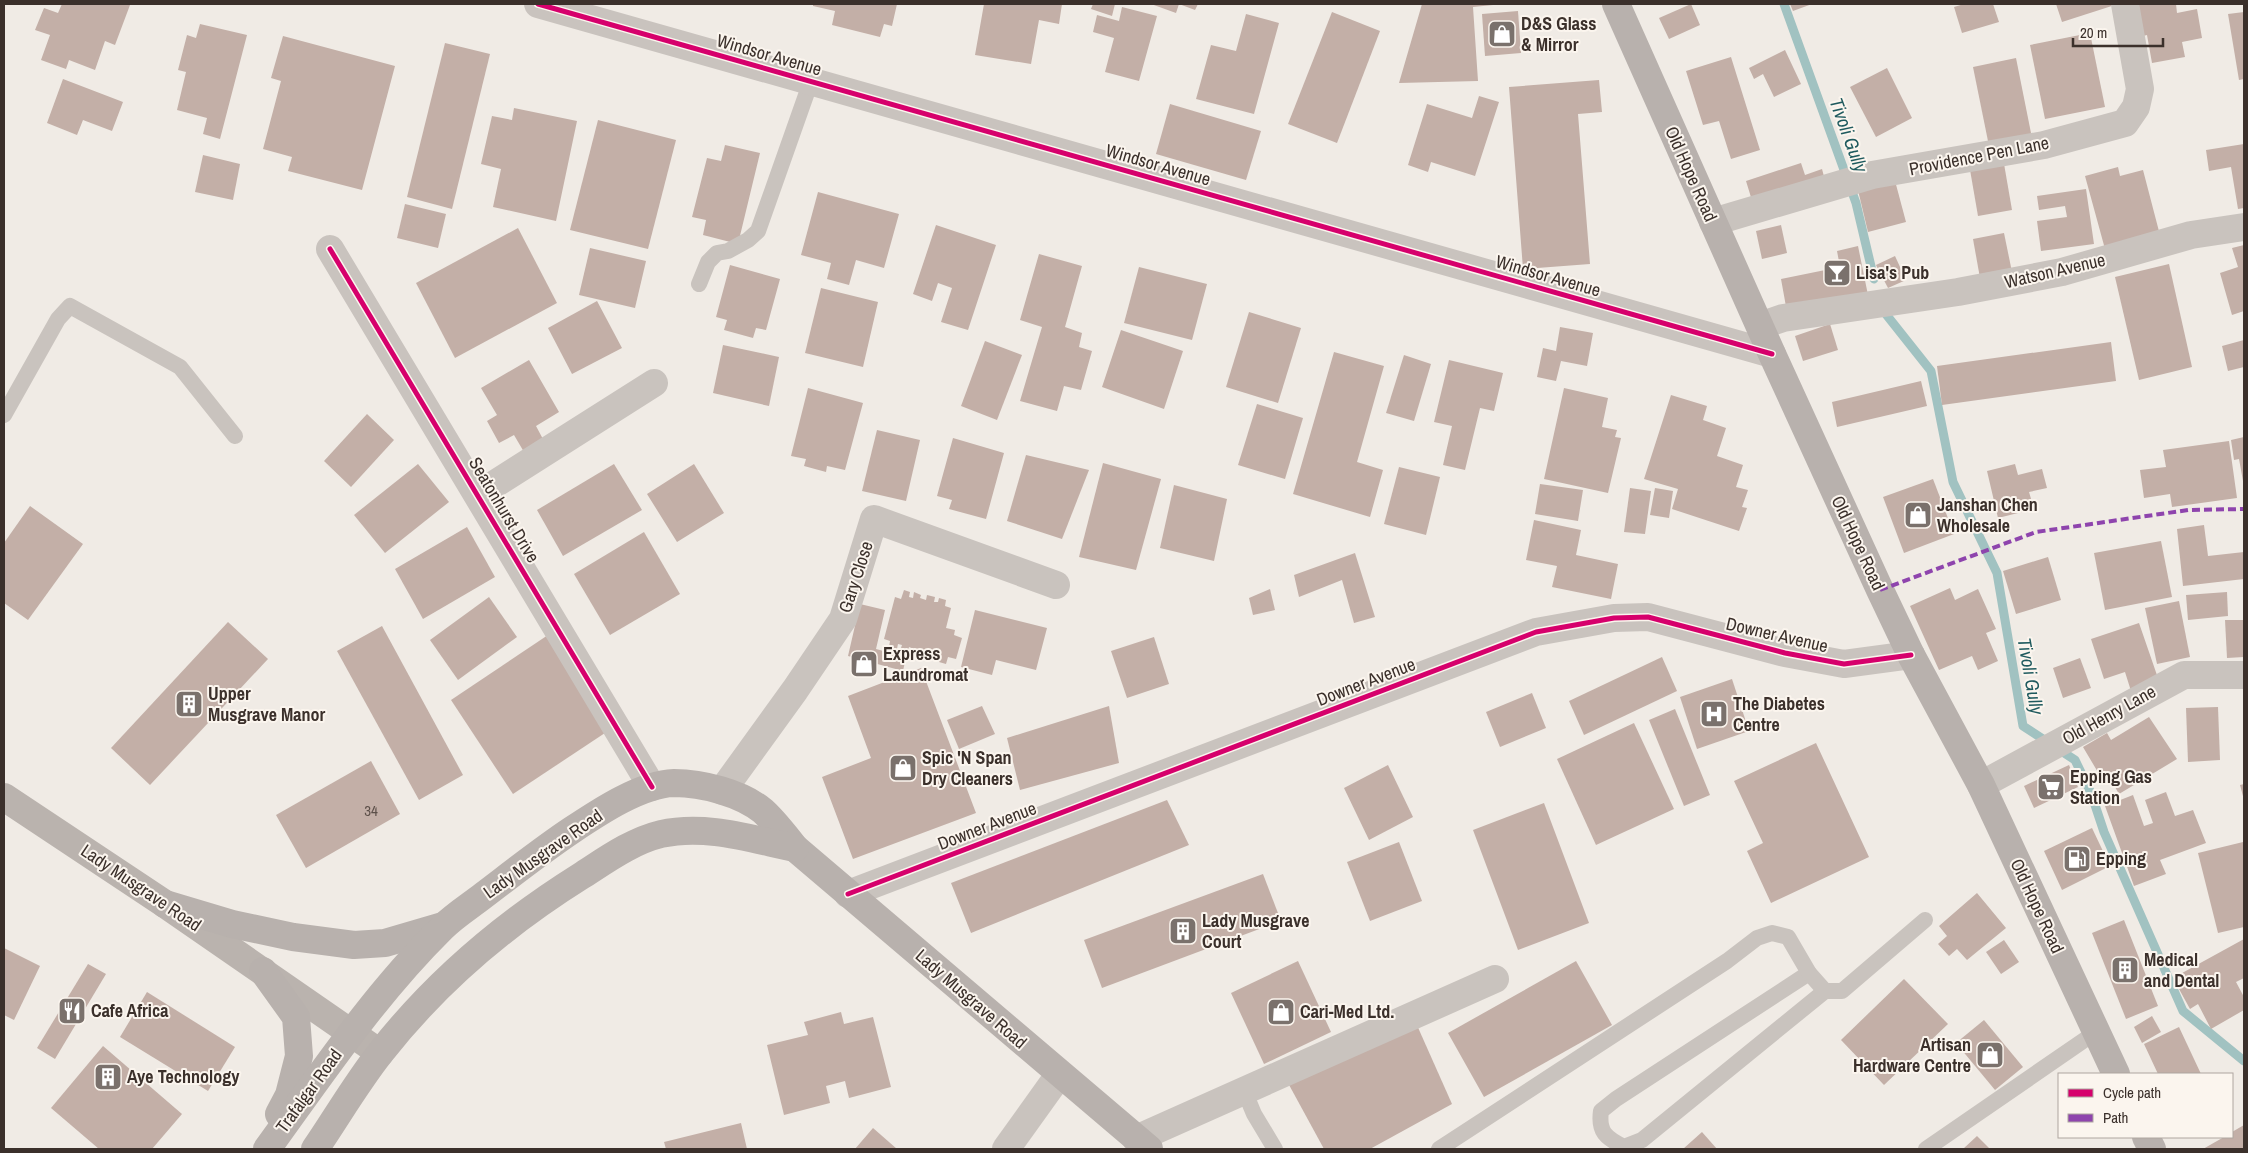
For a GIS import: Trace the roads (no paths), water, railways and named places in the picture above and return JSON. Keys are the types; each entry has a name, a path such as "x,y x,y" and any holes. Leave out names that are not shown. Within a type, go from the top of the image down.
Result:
{"main road":[{"name":"Old Hope Road","path":"1616,4 1772,354 1911,655 1981,785 2116,1073"},
{"name":"Lady Musgrave Road","path":"351,1032 394,978 444,926 543,849 598,813 652,786 674,783 722,791 742,799 761,810 774,822 795,848 1142,1144"},
{"name":"Lady Musgrave Road","path":"4,798 165,904 380,1052 433,993 508,926 564,886 639,842 660,834 691,830 722,832 795,848"},
{"path":"165,904 250,928 293,937 354,945 385,943 444,926"},
{"path":"262,1149 289,1094 299,1056 296,1017 263,971"},
{"name":"Trafalgar Road","path":"267,1149 351,1032"},
{"name":"Trafalgar Road","path":"315,1149 380,1052"}],"street":[{"name":"Windsor Avenue","path":"538,4 1772,354"},
{"name":"Providence Pen Lane","path":"1713,222 1872,175 2044,145 2125,123 2136,107 2140,89 2125,4"},
{"name":"Watson Avenue","path":"1760,326 1783,318 1958,292 2062,272 2191,235 2244,226"},
{"name":"Seatonhurst Drive","path":"330,249 652,786"},
{"path":"478,494 654,383"},
{"name":"Gary Close","path":"722,791 795,690 843,619 874,519 1056,585"},
{"name":"Downer Avenue","path":"848,894 1536,632 1614,618 1648,616 1785,653 1844,664 1911,655"},
{"name":"Old Henry Lane","path":"1981,785 2184,674 2244,675"},
{"path":"1142,1144 1244,1090 1495,979"},
{"path":"1006,1149 1059,1075"}],"lane":[{"path":"699,284 708,262 717,253 728,251 748,240 758,231 811,81"},
{"path":"4,415 58,319 70,306 180,367 235,436"},
{"path":"1809,972 1616,1099 1601,1112 1599,1124 1608,1139 1624,1147 1642,1140 1825,991 1842,991 1925,920"},
{"path":"1439,1149 1727,961 1757,938 1772,933 1788,937 1809,972 1825,991"},
{"path":"1926,1149 2096,1032"},
{"path":"1244,1090 1254,1114 1276,1149"}],"waterway":[{"name":"Tivoli Gully","path":"1784,4 1856,203 1874,279"},
{"name":"Tivoli Gully","path":"1881,308 1931,371 1953,482 1997,573 2023,726 2075,760 2091,793 2104,832 2183,1011 2244,1061"}],"place":[{"name":"D&S Glass & Mirror","path":"1502,34"},
{"name":"Lisa's Pub","path":"1837,273"},
{"name":"Janshan Chen Wholesale","path":"1918,515"},
{"name":"Express Laundromat","path":"864,664"},
{"name":"Upper Musgrave Manor","path":"189,704"},
{"name":"The Diabetes Centre","path":"1714,714"},
{"name":"Spic 'N Span Dry Cleaners","path":"903,768"},
{"name":"Epping Gas Station","path":"2051,787"},
{"name":"Epping","path":"2077,859"},
{"name":"Lady Musgrave Court","path":"1183,931"},
{"name":"Medical and Dental","path":"2125,970"},
{"name":"Cafe Africa","path":"72,1011"},
{"name":"Cari-Med Ltd.","path":"1281,1012"},
{"name":"Artisan Hardware Centre","path":"1990,1055"},
{"name":"Aye Technology","path":"108,1077"}]}
